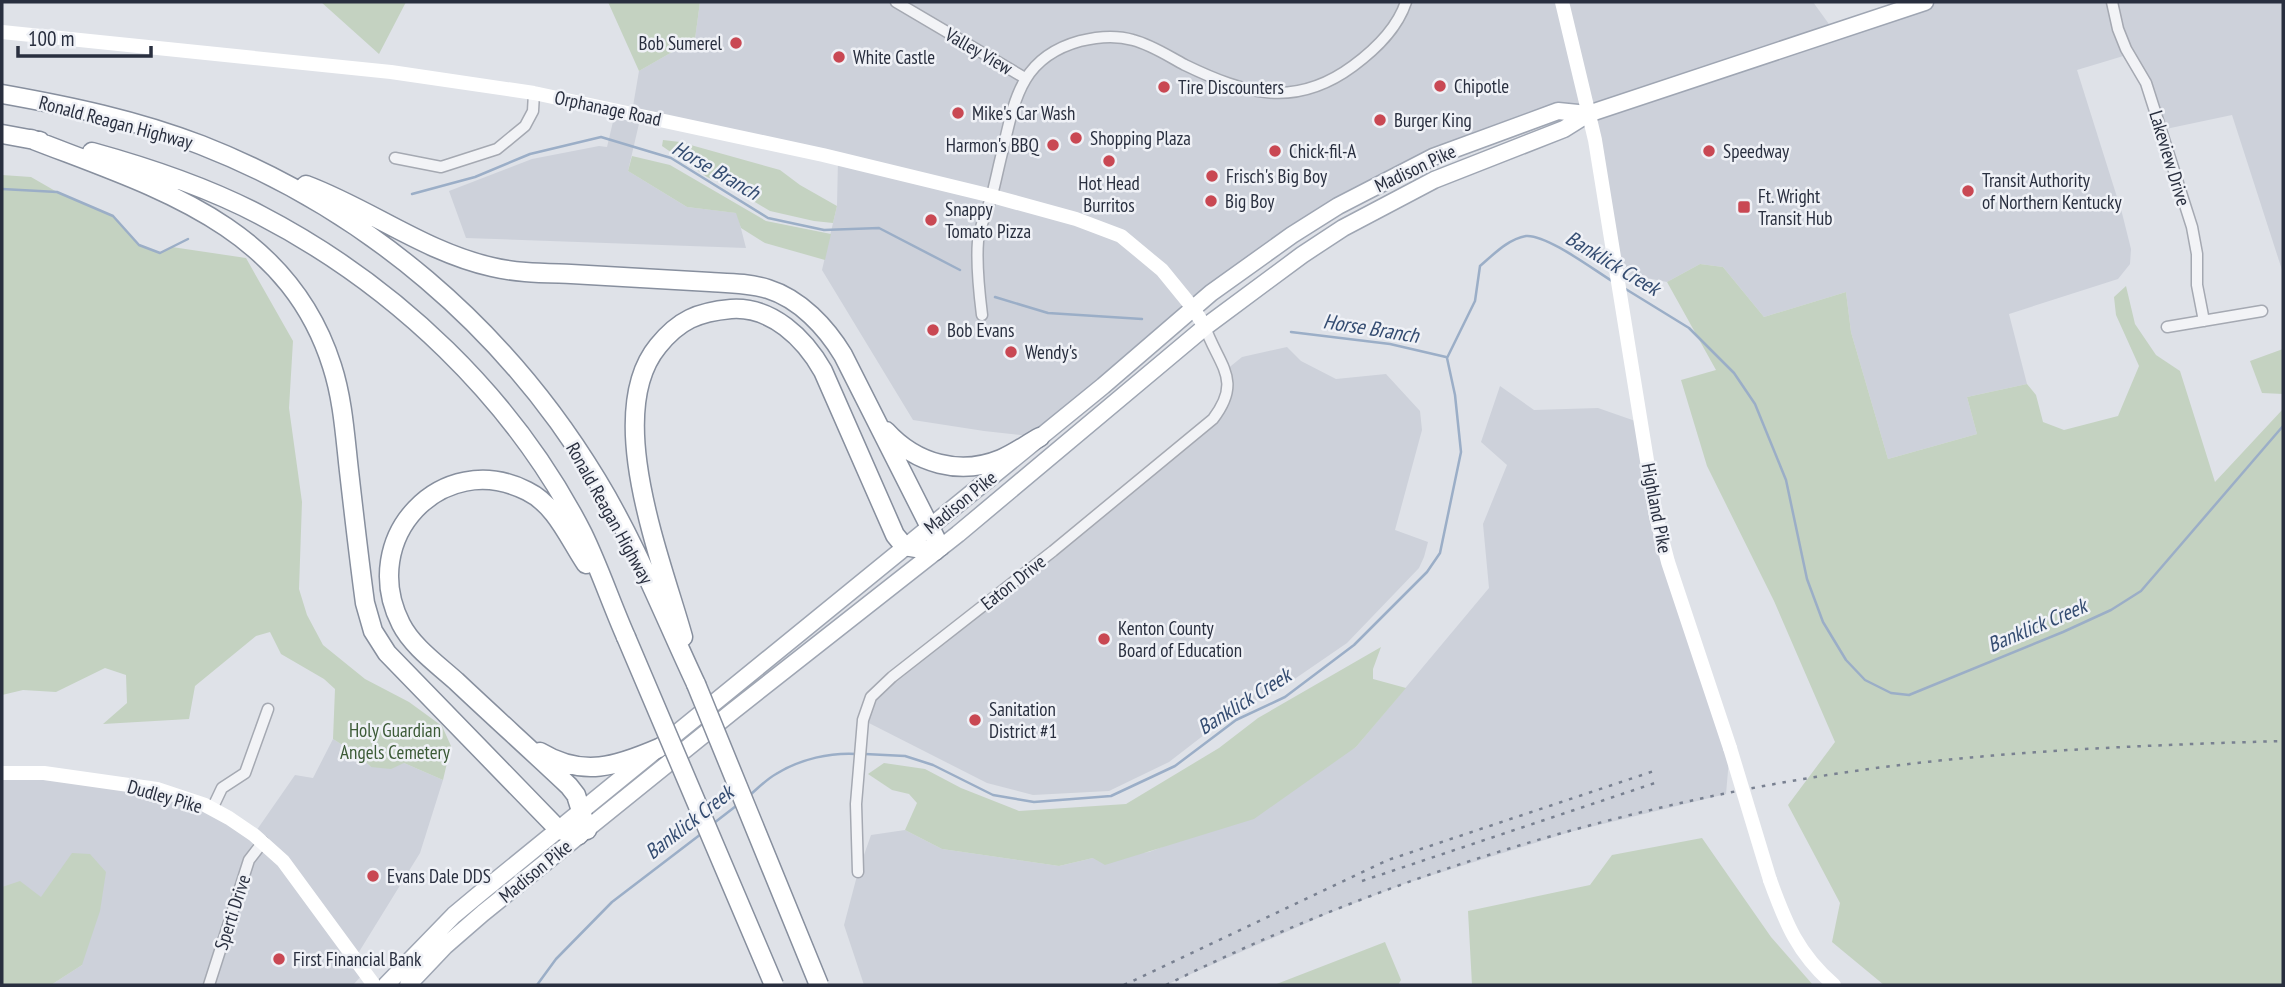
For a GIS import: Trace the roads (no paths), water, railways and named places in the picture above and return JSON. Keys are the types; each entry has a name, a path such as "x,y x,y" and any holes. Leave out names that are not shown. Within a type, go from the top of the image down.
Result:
{"highway":[{"name":"Ronald Reagan Highway","path":"2,94 113,117 202,146 297,190 348,220 413,268 468,317 515,366 572,441 664,596"},
{"name":"Ronald Reagan Highway","path":"2,134 136,164 233,202 299,236 341,263 387,298 461,364 527,444 583,535 774,985"},
{"path":"31,139 181,199 250,245 275,268 288,285 318,331 333,368 343,416 365,603 373,631 387,653 559,830 583,832 576,795 431,659 401,625 387,574 392,547 403,524 419,507 438,493 454,485 480,479 509,484 528,491 554,514 609,597"},
{"path":"202,146 334,196 395,229 465,260 493,268 632,279 736,283 768,289 789,299 823,327 843,355 930,528 937,549 904,546 895,535 812,353 780,323 760,314 738,309 717,310 684,321 673,328 648,358 640,378 635,406 635,446 643,500 664,596 696,684 819,985"},
{"path":"873,415 888,434 912,454 925,461 946,466 966,467 989,463 1040,437"},
{"path":"518,739 554,761 581,767 605,767 624,763 659,748"}],"main road":[{"name":"Highland Pike","path":"1562,2 1595,140 1656,516 1668,562 1730,748 1770,880 1794,941 1834,985"},
{"name":"Madison Pike","path":"408,985 445,946 583,832 1059,452 1205,327 1292,262 1343,228 1434,180 1564,129 1588,114 1925,2"},
{"name":"Orphanage Road","path":"2,32 391,72 534,93 838,159 1076,219 1121,236 1162,270 1205,327"},
{"name":"Madison Pike","path":"386,985 454,915 1103,386 1211,293 1292,235 1338,206 1409,168 1489,135 1558,111 1588,114"},
{"name":"Dudley Pike","path":"2,772 44,773 129,784 180,795 229,818 263,842 300,881 374,985"}],"street":[{"name":"Valley View","path":"896,2 1025,78"},
{"path":"982,315 978,242 992,197 1016,95 1025,78 1041,59 1062,46 1106,37 1131,39 1236,88 1277,95 1301,91 1342,74 1385,38 1402,14 1406,2"},
{"name":"Lakeview Drive","path":"2112,2 2118,29 2146,83 2192,227 2197,254 2197,285 2204,321"},
{"path":"395,158 441,167 498,149 525,126 533,111 534,93"},
{"path":"2167,327 2262,311"},
{"name":"Eaton Drive","path":"858,872 857,786 863,720 871,697 892,677 1053,551 1213,419 1227,394 1228,380 1205,327"},
{"path":"212,809 222,788 245,773 268,709"},
{"name":"Sperti Drive","path":"209,985 249,860 263,842"}],"waterway":[{"name":"Horse Branch","path":"412,194 475,177 530,154 601,137 671,158 768,218 824,230 879,228 960,270"},
{"name":"Horse Branch","path":"2,189 57,192 113,216 139,245 160,253 188,239"},
{"name":"Banklick Creek","path":"865,754 905,756 933,765 993,795 1034,802 1111,796 1175,766 1236,720 1285,697 1354,645 1427,572 1440,553 1461,452 1455,395 1447,358 1475,301 1480,266 1513,240 1526,236 1535,237 1557,246 1612,281"},
{"name":"Banklick Creek","path":"1624,288 1689,328 1734,373 1755,404 1786,480 1807,579 1823,622 1846,660 1865,680 1891,693 1909,695 2063,632 2111,610 2141,591 2283,426"},
{"name":"Horse Branch","path":"995,297 1048,313 1142,319"},
{"name":"Horse Branch","path":"1291,332 1390,344 1446,357"},
{"name":"Banklick Creek","path":"750,795 773,776 795,764 827,755 858,754"},
{"name":"Banklick Creek","path":"714,823 736,806"},
{"name":"Banklick Creek","path":"537,985 556,959 612,902 701,834"}],"railway":[{"path":"1166,985 1251,945 1426,876 1516,846 1699,799 1791,781 1984,756 2283,741"},
{"path":"1124,985 1388,860 1654,771"},
{"path":"1362,881 1658,782"}],"place":[{"name":"Bob Sumerel","path":"736,43"},
{"name":"White Castle","path":"839,57"},
{"name":"Chipotle","path":"1440,86"},
{"name":"Tire Discounters","path":"1164,87"},
{"name":"Mike's Car Wash","path":"958,113"},
{"name":"Burger King","path":"1380,120"},
{"name":"Shopping Plaza","path":"1076,138"},
{"name":"Harmon's BBQ","path":"1053,145"},
{"name":"Chick-fil-A","path":"1275,151"},
{"name":"Speedway","path":"1709,151"},
{"name":"Hot Head Burritos","path":"1109,161"},
{"name":"Frisch's Big Boy","path":"1212,176"},
{"name":"Transit Authority of Northern Kentucky","path":"1968,191"},
{"name":"Big Boy","path":"1211,201"},
{"name":"Ft. Wright Transit Hub","path":"1744,207"},
{"name":"Snappy Tomato Pizza","path":"931,220"},
{"name":"Bob Evans","path":"933,330"},
{"name":"Wendy's","path":"1011,352"},
{"name":"Kenton County Board of Education","path":"1104,639"},
{"name":"Sanitation District #1","path":"975,720"},
{"name":"Evans Dale DDS","path":"373,876"},
{"name":"First Financial Bank","path":"279,959"}],"park label":[{"name":"Holy Guardian Angels Cemetery","path":"395,741"}]}
